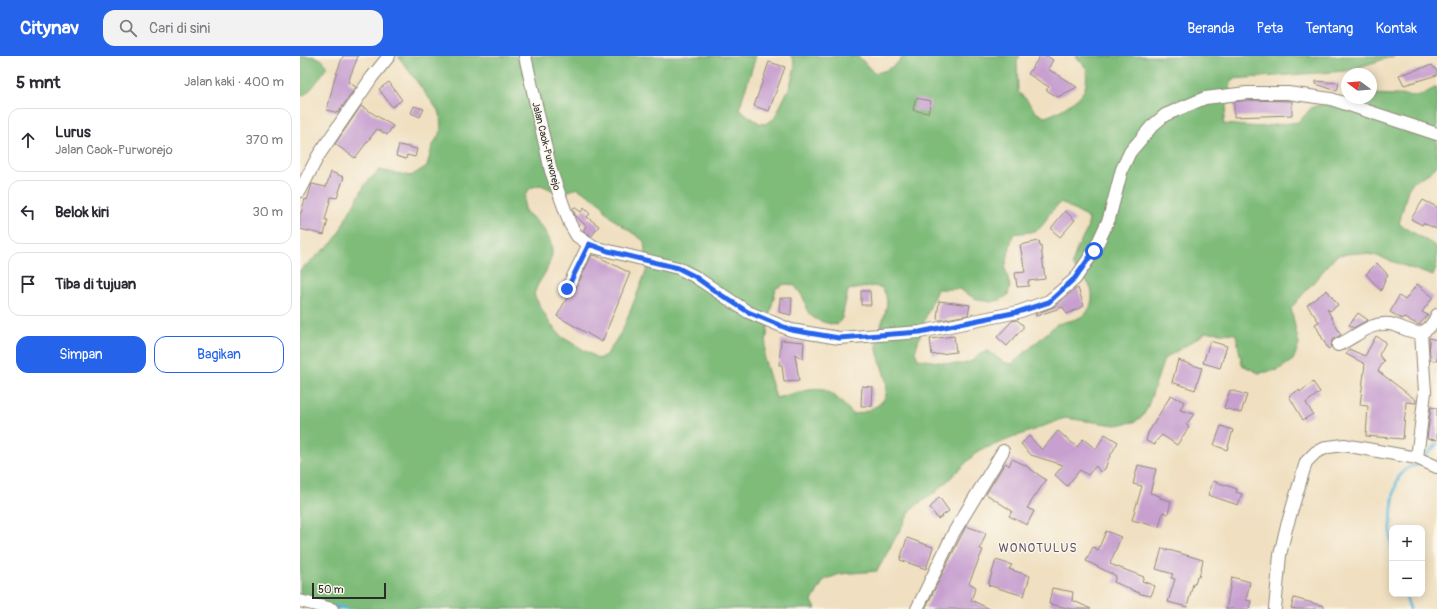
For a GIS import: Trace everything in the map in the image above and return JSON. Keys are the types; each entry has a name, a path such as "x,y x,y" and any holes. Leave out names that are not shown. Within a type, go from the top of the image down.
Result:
{"street":[{"path":"300,191 318,156 372,77 389,56"},
{"name":"Jalan Caok-Purworejo","path":"525,56 551,171 566,214 577,236 589,244 608,251 678,268 694,276 748,312 791,330 839,338 920,332 1018,312 1049,302 1075,278 1094,251 1109,219 1122,169 1130,152 1152,126 1165,115 1205,98 1247,93 1288,93 1330,99 1437,134"},
{"path":"567,289 589,244"},
{"path":"1421,333 1436,319 1437,314"},
{"path":"1338,345 1371,327 1380,324 1389,324 1421,333"},
{"path":"1275,609 1280,555 1286,529 1306,462 1316,452 1328,447 1344,445 1425,462 1425,392 1421,333"},
{"path":"916,609 954,532 1003,451"},
{"path":"300,601 332,609"}],"green space":[{"path":"300,56 317,57 325,63 327,67 308,92 300,96"},
{"path":"398,56 756,56 739,109 759,123 765,124 774,119 790,86 795,67 793,58 790,56 858,56 874,73 891,68 904,56 1020,56 1017,61 1018,92 1037,113 1045,117 1068,106 1083,92 1086,86 1087,69 1076,56 1394,56 1356,68 1341,68 1341,71 1232,79 1223,124 1259,127 1299,122 1312,107 1341,100 1341,104 1377,104 1377,94 1419,96 1437,87 1437,166 1429,173 1413,182 1408,189 1399,224 1437,247 1437,265 1433,276 1374,255 1357,253 1337,255 1291,308 1299,345 1293,360 1278,370 1259,373 1242,365 1236,334 1207,332 1164,359 1147,409 1142,417 1134,422 1116,425 1065,418 978,451 935,493 912,508 877,571 840,574 824,580 812,601 816,609 317,609 300,605 300,270 332,243 338,235 366,183 379,170 411,176 427,166 432,147 441,131 440,113","holes":["541,185 561,194 577,188 602,204 606,212 613,219 644,241 647,269 623,329 607,354 599,359 562,337 550,324 534,295 536,288 550,262 552,247 543,229 524,211 525,197 531,188","1061,202 1089,219 1087,230 1077,248 1072,265 1085,279 1091,289 1091,303 1086,313 1071,321 1057,324 1012,364 1003,362 988,351 978,355 972,361 963,364 952,364 918,359 915,352 925,319 937,289 959,289 974,298 991,302 1000,300 1008,295 1010,286 1005,268 1013,234 1030,232 1039,229 1049,214","785,284 794,285 804,299 806,309 812,317 820,321 837,325 842,318 848,290 873,286 882,288 886,295 887,301 877,341 877,350 887,386 886,395 882,402 866,411 853,414 828,391 824,390 807,390 776,398 764,358 770,313 776,288"]}],"building":[{"path":"343,56 358,56 348,82 356,87 338,113 327,110 335,77"},
{"path":"1040,56 1047,56 1053,60 1048,69 1077,87 1058,97 1046,90 1049,87 1028,74"},
{"path":"769,62 785,67 769,111 754,106"},
{"path":"1432,65 1437,71 1437,75 1404,85 1399,75"},
{"path":"1316,81 1339,83 1337,91 1316,84"},
{"path":"389,82 402,100 392,107 379,89"},
{"path":"916,98 931,101 928,113 913,110"},
{"path":"1247,100 1292,101 1292,115 1234,117 1234,102"},
{"path":"361,106 393,126 387,135 377,129 355,158 335,144"},
{"path":"414,106 424,109 420,117 411,113"},
{"path":"399,145 417,149 415,157 407,155 406,159 396,156"},
{"path":"331,172 344,177 337,198 331,197 325,220 328,220 324,235 300,229 300,213 305,199 307,200 312,184 326,187"},
{"path":"1423,200 1437,207 1437,229 1423,223 1422,225 1411,219"},
{"path":"574,207 581,212 584,208 590,214 587,217 599,226 591,237 583,231 586,226 575,215 573,209"},
{"path":"1065,211 1075,220 1060,237 1052,230 1052,227"},
{"path":"1039,241 1045,279 1028,281 1029,286 1017,287 1015,273 1025,272 1020,245"},
{"path":"592,255 597,256 630,273 602,342 557,316 568,296 574,292"},
{"path":"1377,263 1388,275 1381,291 1366,274"},
{"path":"1417,284 1433,297 1422,312 1428,315 1419,325 1403,317 1402,319 1390,312 1399,296 1405,300"},
{"path":"1078,288 1084,306 1067,314 1063,307 1036,316 1035,314 1054,307"},
{"path":"1327,290 1338,305 1330,311 1327,309 1341,335 1332,340 1331,347 1328,349 1315,324 1319,322 1307,305"},
{"path":"861,291 870,291 871,305 861,305"},
{"path":"780,298 792,298 791,315 779,312"},
{"path":"939,301 970,305 968,315 941,320 937,319"},
{"path":"1358,313 1368,320 1353,328 1349,325"},
{"path":"1017,320 1023,325 1023,328 1007,346 997,337 1012,321"},
{"path":"954,336 956,352 932,355 930,339"},
{"path":"1376,336 1386,342 1379,355 1384,361 1378,371 1416,400 1416,403 1406,402 1403,439 1366,436 1368,406 1360,405 1365,364 1346,354 1349,349 1365,356"},
{"path":"1429,338 1437,340 1437,361 1430,360"},
{"path":"781,340 804,342 803,359 795,354 799,381 784,382 782,365 779,365"},
{"path":"1210,341 1227,346 1220,368 1203,363"},
{"path":"1178,360 1202,368 1195,390 1172,382"},
{"path":"1313,382 1320,392 1306,403 1313,414 1303,420 1289,396 1299,390 1300,392"},
{"path":"862,386 873,387 872,406 861,406"},
{"path":"1230,390 1247,395 1241,413 1224,408"},
{"path":"1171,395 1184,402 1180,410 1194,414 1186,425 1189,427 1177,445 1162,435 1156,441 1155,445 1146,441 1148,433"},
{"path":"1431,407 1437,408 1437,440 1427,439"},
{"path":"1221,426 1233,430 1227,450 1214,445"},
{"path":"1058,431 1077,447 1083,439 1096,449 1105,434 1118,442 1108,460 1105,469 1100,472 1096,466 1088,475 1080,470 1067,486 1055,475 1063,465 1031,455 1021,444 1029,436 1042,450"},
{"path":"1012,459 1025,465 1046,480 1027,508 1034,511 1027,525 1009,516 1012,511 986,494 1003,466 1006,463 1009,466"},
{"path":"1138,465 1156,469 1150,493 1171,501 1168,514 1163,512 1159,527 1132,520 1142,486 1133,484"},
{"path":"1213,481 1237,489 1236,492 1242,494 1238,505 1208,495"},
{"path":"939,497 949,511 938,519 930,508"},
{"path":"966,526 986,533 980,549 983,550 969,583 976,587 971,600 990,609 925,609"},
{"path":"1106,531 1121,537 1110,564 1144,577 1142,581 1155,586 1151,596 1141,594 1114,582 1116,576 1086,561 1093,547 1098,550"},
{"path":"907,538 933,547 926,569 900,560"},
{"path":"1162,548 1203,560 1199,577 1197,576 1195,584 1193,584 1187,607 1168,602 1175,579 1171,578 1173,574 1156,569"},
{"path":"996,560 1012,565 1009,569 1030,576 1024,596 988,585"},
{"path":"1232,577 1250,582 1246,600 1251,601 1249,609 1226,609"},
{"path":"1052,588 1073,592 1072,600 1091,609 1072,609 1049,604"},
{"path":"1294,598 1324,606 1324,609 1291,608"}],"waterway":[{"path":"1424,457 1437,444"},
{"path":"1391,525 1395,491 1399,477 1404,470 1419,463"},
{"path":"1406,597 1410,609"},
{"path":"335,606 347,609"}],"district":[{"name":"WONOTULUS","path":"1038,548"}],"route":[{"path":"567,289 589,244 608,251 678,268 694,276 748,312 791,330 839,338 920,332 1018,312 1049,302 1075,278 1094,251"}]}
